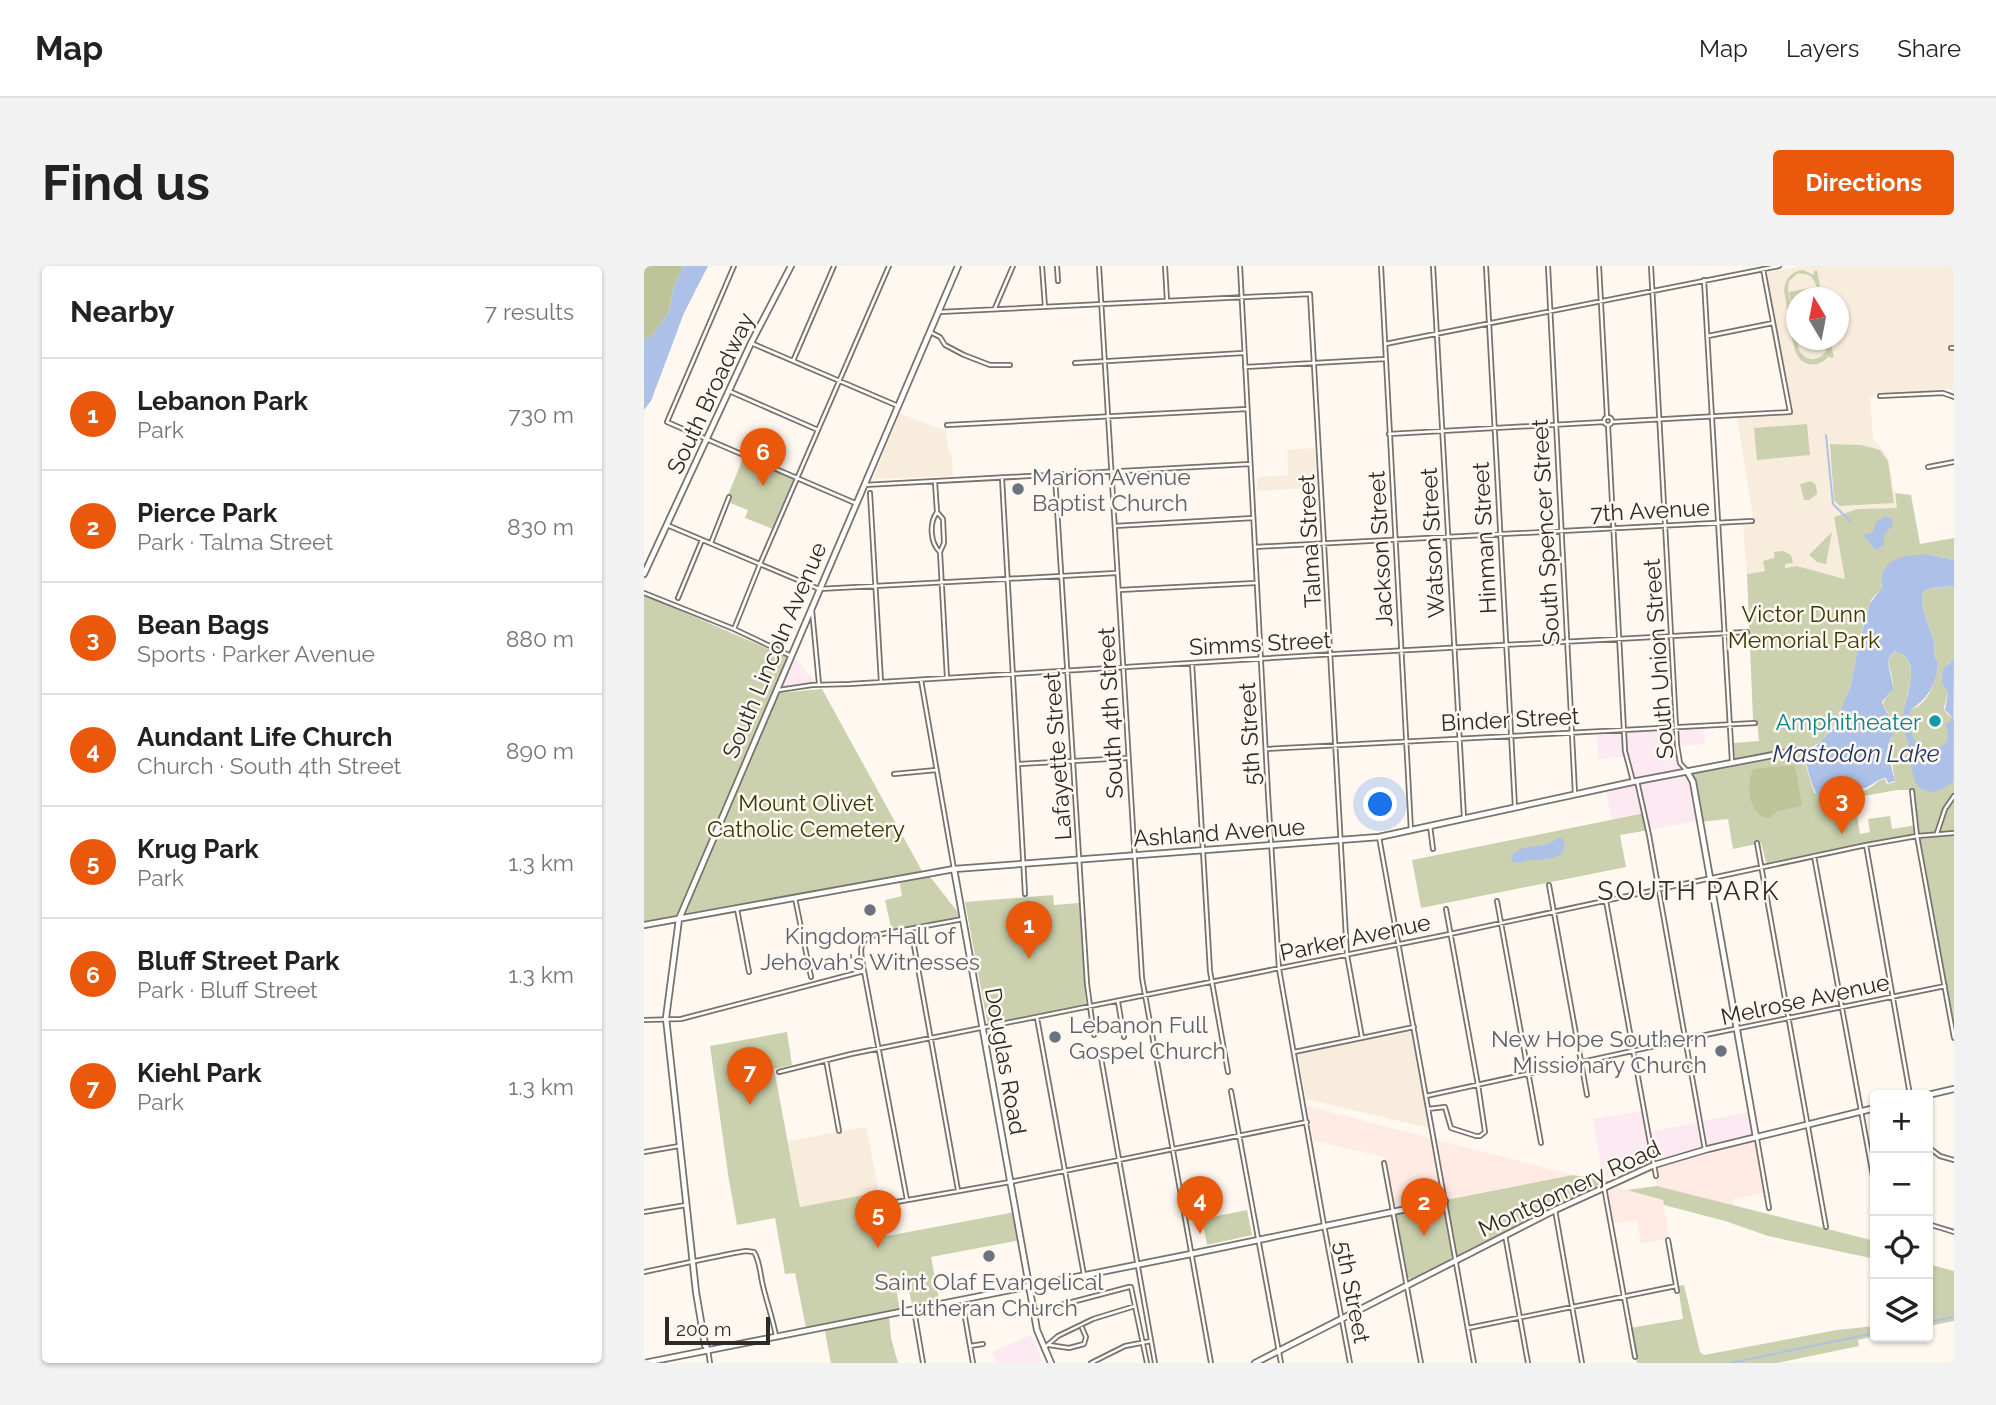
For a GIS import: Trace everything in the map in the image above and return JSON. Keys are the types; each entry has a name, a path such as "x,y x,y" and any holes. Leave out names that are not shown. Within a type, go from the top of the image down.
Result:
{"street":[{"path":"734,266 667,422 855,503"},
{"name":"South Broadway","path":"644,574 751,343 790,266"},
{"path":"793,361 834,266"},
{"path":"734,628 889,266"},
{"name":"South Lincoln Avenue","path":"708,1350 696,1292 666,1018 679,919 958,266"},
{"path":"994,310 1013,266"},
{"path":"1042,266 1045,307"},
{"path":"1057,266 1058,281"},
{"name":"South 4th Street","path":"1099,266 1142,978 1211,1363"},
{"path":"1165,266 1167,301"},
{"name":"5th Street","path":"1240,266 1270,845 1279,969 1350,1363"},
{"name":"Jackson Street","path":"1381,266 1410,831"},
{"name":"Watson Street","path":"1433,266 1464,819"},
{"name":"Hinman Street","path":"1486,266 1515,809"},
{"name":"South Spencer Street","path":"1548,266 1575,796"},
{"path":"1599,266 1626,759 1635,782 1658,889 1705,1150"},
{"name":"South Union Street","path":"1651,266 1680,763 1693,782 1769,1208"},
{"path":"1385,344 1779,266"},
{"path":"1389,434 1790,412 1763,269"},
{"path":"1704,281 1731,762"},
{"name":"Talma Street","path":"1241,298 1310,294 1347,955 1362,1038"},
{"path":"939,312 1241,298"},
{"path":"1708,336 1773,323"},
{"path":"930,332 940,337 945,345 964,355 990,365 1010,365"},
{"path":"751,343 898,406"},
{"path":"1075,363 1244,353"},
{"path":"1245,367 1385,359"},
{"path":"729,391 818,430"},
{"path":"1880,396 1943,393 1954,397"},
{"path":"947,425 1247,409"},
{"path":"1607,417 1612,422"},
{"path":"1928,467 1954,462"},
{"path":"864,485 1250,464"},
{"name":"Lafayette Street","path":"1055,476 1072,761 1094,1035"},
{"path":"1002,478 1025,894"},
{"path":"936,482 937,512 932,521 934,543 940,552"},
{"path":"870,493 881,682"},
{"path":"711,543 729,497"},
{"path":"937,512 943,519 944,543 940,552 947,678"},
{"path":"1115,526 1253,518"},
{"name":"7th Avenue","path":"1255,547 1752,520"},
{"path":"667,525 820,589 1117,573"},
{"path":"678,598 702,540"},
{"path":"1119,590 1256,583"},
{"path":"644,593 734,628 790,656"},
{"path":"812,607 819,684"},
{"name":"Simms Street","path":"775,690 819,684 1746,632"},
{"path":"1192,663 1210,971 1228,1072"},
{"name":"Douglas Road","path":"921,680 1037,1330 1047,1346 1051,1363"},
{"name":"Binder Street","path":"1266,749 1755,723"},
{"name":"Ashland Avenue","path":"644,925 954,869 1380,837 1687,771 1731,762 1742,764 1794,751"},
{"path":"1019,764 1129,758"},
{"path":"894,774 936,770"},
{"path":"1912,791 1917,836 1954,1038"},
{"path":"1937,833 1945,810 1954,796"},
{"path":"1430,827 1433,849"},
{"name":"Parker Avenue","path":"779,1072 878,1049 1450,934 1866,845 1937,833 1954,833"},
{"path":"1380,837 1474,1363"},
{"path":"1757,843 1826,1227"},
{"path":"1866,845 1909,1090"},
{"path":"1814,856 1870,1162"},
{"path":"1549,885 1587,1095"},
{"path":"795,898 811,977"},
{"path":"1497,901 1541,1143"},
{"path":"1606,901 1656,1176"},
{"path":"1428,1109 1445,1107 1451,1128 1476,1136 1485,1132 1446,908"},
{"path":"737,909 749,972"},
{"path":"907,1200 861,951 864,940 871,936 963,919"},
{"path":"911,929 958,1190"},
{"path":"644,1020 681,1019 864,971"},
{"name":"Melrose Avenue","path":"1426,1096 1945,986"},
{"path":"1118,1002 1124,1037"},
{"path":"1037,1018 1084,1275"},
{"path":"1294,1052 1414,1027"},
{"path":"1100,1052 1155,1363"},
{"path":"826,1060 839,1131"},
{"path":"1933,1094 1954,1089"},
{"path":"1231,1091 1281,1363"},
{"name":"Montgomery Road","path":"1255,1363 1504,1235 1654,1165 1870,1109"},
{"path":"885,1204 1010,1182 1307,1122"},
{"path":"644,1152 679,1146"},
{"path":"1933,1151 1954,1160"},
{"path":"1384,1163 1421,1363"},
{"path":"1604,1187 1635,1357"},
{"path":"644,1363 1445,1201"},
{"path":"644,1212 687,1204"},
{"path":"1555,1210 1582,1363"},
{"path":"1933,1226 1954,1232"},
{"path":"1504,1235 1528,1363"},
{"path":"1668,1240 1677,1291"},
{"path":"644,1272 746,1251 754,1252 773,1315 776,1336"},
{"path":"1468,1328 1676,1286"},
{"path":"1034,1312 1129,1287 1133,1290 1147,1363"},
{"path":"962,1300 972,1363"},
{"path":"1047,1346 1058,1336 1097,1317 1136,1306"},
{"path":"914,1310 923,1363"},
{"path":"1047,1346 1069,1348 1084,1343 1086,1337 1081,1326"},
{"path":"1091,1363 1125,1346 1151,1341"},
{"path":"970,1346 983,1344"},
{"path":"708,1350 710,1363"}],"shaded area":[{"path":"1800,266 1954,266 1954,392 1950,389 1875,395 1870,399 1873,438 1888,457 1897,508 1857,509 1846,579 1797,566 1747,574 1743,525 1754,524 1737,418 1791,414 1766,273"},
{"path":"900,413 946,430 953,476 873,479"},
{"path":"1315,448 1317,488 1257,491 1257,477 1288,475 1287,450"},
{"path":"791,659 798,661 819,687 777,689"},
{"path":"1704,727 1705,744 1675,746 1679,767 1689,779 1696,821 1649,830 1645,814 1612,820 1606,792 1634,786 1624,757 1598,759 1597,733"},
{"path":"1412,1030 1429,1128 1306,1099 1298,1054"},
{"path":"1307,1106 1573,1175 1394,1209 1384,1157 1314,1141"},
{"path":"1645,1110 1650,1132 1748,1112 1754,1136 1648,1165 1613,1179 1602,1175 1593,1119"},
{"path":"866,1127 879,1192 800,1207 788,1141"},
{"path":"1755,1141 1764,1193 1733,1199 1734,1205 1657,1186 1654,1169"},
{"path":"1613,1186 1663,1200 1669,1238 1641,1244 1637,1220 1611,1224 1605,1190"},
{"path":"1031,1335 1043,1363 997,1363 992,1352"}],"green space":[{"path":"644,266 684,266 673,289 669,312 652,336 644,339"},
{"path":"1803,270 1814,275 1817,270 1820,287 1816,287 1807,274 1797,274 1786,287 1786,302 1784,290 1786,282 1796,272"},
{"path":"1795,350 1799,350 1805,357 1816,359 1826,350 1832,350 1834,357 1829,356 1822,362 1809,364 1797,355"},
{"path":"1807,424 1810,455 1757,460 1754,428"},
{"path":"1830,444 1861,445 1880,450 1888,461 1894,503 1840,506 1834,500"},
{"path":"744,456 798,478 775,530 745,518 748,510 730,503 732,497 728,495"},
{"path":"1811,481 1816,485 1817,494 1804,500 1800,484"},
{"name":"Victor Dunn Memorial Park","path":"1895,493 1911,495 1920,544 1954,538 1954,560 1932,555 1906,556 1881,583 1882,588 1871,600 1861,633 1842,712 1820,742 1803,751 1802,755 1815,793 1843,795 1866,790 1882,779 1885,779 1887,784 1895,782 1889,744 1894,727 1883,705 1893,685 1890,656 1899,651 1909,664 1911,679 1905,710 1913,709 1925,700 1929,693 1936,678 1938,662 1923,606 1923,593 1933,588 1954,586 1954,659 1947,665 1941,678 1948,692 1944,708 1954,719 1954,1025 1918,835 1767,866 1761,843 1733,849 1728,819 1700,822 1693,782 1687,771 1735,760 1733,743 1759,741 1757,720 1753,720 1747,574 1765,571 1763,561 1774,558 1774,552 1783,551 1791,555 1793,563 1785,564 1785,568 1797,566 1845,579 1834,517 1857,509 1897,508","holes":["1909,790 1915,797 1917,825 1892,829 1890,816 1868,819 1870,832 1860,834 1855,802 1858,797"]},
{"path":"1832,532 1826,564 1817,562 1809,555"},
{"path":"644,595 787,657 678,916 644,922"},
{"name":"Mount Olivet Catholic Cemetery","path":"822,689 922,871 685,914 778,693"},
{"path":"1793,765 1801,806 1778,811 1769,818 1762,816 1750,799 1753,769"},
{"path":"1645,813 1649,830 1620,835 1626,867 1421,908 1412,860"},
{"path":"928,874 963,919 892,932 885,900 902,896 899,879"},
{"path":"1053,895 1054,905 1079,903 1086,1004 988,1026 965,902"},
{"path":"787,1032 792,1065 774,1069 800,1207 879,1192 887,1236 1015,1212 1021,1240 931,1257 940,1304 913,1309 908,1286 896,1288 900,1311 806,1328 795,1273 785,1274 775,1218 737,1225 710,1046"},
{"path":"1573,1175 1616,1182 1455,1260 1445,1200"},
{"path":"1657,1186 1870,1240 1870,1258 1768,1236 1664,1205 1663,1200 1627,1190"},
{"path":"1439,1204 1444,1207 1452,1256 1448,1262 1411,1280 1406,1275 1395,1216 1399,1212"},
{"path":"1247,1210 1252,1235 1207,1245 1202,1219"},
{"path":"1933,1265 1954,1271 1954,1321 1933,1325"},
{"path":"1684,1285 1700,1352 1704,1355 1837,1330 1870,1327 1870,1337 1858,1340 1859,1346 1777,1363 1637,1363 1630,1328 1683,1319 1678,1286"},
{"path":"889,1316 891,1338 898,1363 831,1363 824,1327"}],"water":[{"path":"684,266 708,266 684,313 651,401 644,410 644,339 652,336 669,312 673,289"},
{"path":"1885,516 1892,519 1893,525 1884,535 1884,545 1876,550 1863,535 1872,533 1876,522"},
{"name":"Mastodon Lake","path":"1932,555 1954,560 1954,586 1933,588 1923,593 1923,606 1938,662 1936,677 1930,690 1922,701 1910,710 1910,725 1914,739 1922,746 1940,747 1947,740 1945,723 1951,721 1952,717 1945,710 1948,692 1941,681 1944,668 1954,659 1953,781 1934,792 1924,790 1915,782 1903,721 1911,672 1904,656 1895,651 1889,659 1893,689 1882,702 1894,727 1889,746 1895,781 1888,783 1886,778 1847,793 1817,794 1802,753 1816,746 1834,728 1850,688 1870,603 1882,588 1884,569 1896,559"},
{"path":"1562,838 1564,850 1557,856 1517,863 1511,859 1520,850 1545,845"}],"waterway":[{"path":"1826,435 1833,504 1850,521"},
{"path":"1933,1321 1954,1317"},
{"path":"1730,1363 1870,1334"}],"place":[{"name":"Bluff Street Park","path":"763,486"},
{"name":"Marion Avenue Baptist Church","path":"1018,489"},
{"name":"Amphitheater","path":"1935,721"},
{"name":"Bean Bags","path":"1842,834"},
{"name":"Kingdom Hall of Jehovah's Witnesses","path":"870,910"},
{"name":"Lebanon Park","path":"1029,959"},
{"name":"Lebanon Full Gospel Church","path":"1055,1037"},
{"name":"New Hope Southern Missionary Church","path":"1721,1051"},
{"name":"Kiehl Park","path":"750,1105"},
{"name":"Aundant Life Church","path":"1200,1234"},
{"name":"Pierce Park","path":"1424,1236"},
{"name":"Krug Park","path":"878,1248"},
{"name":"Saint Olaf Evangelical Lutheran Church","path":"989,1256"}],"district":[{"name":"SOUTH PARK","path":"1689,891"}]}
